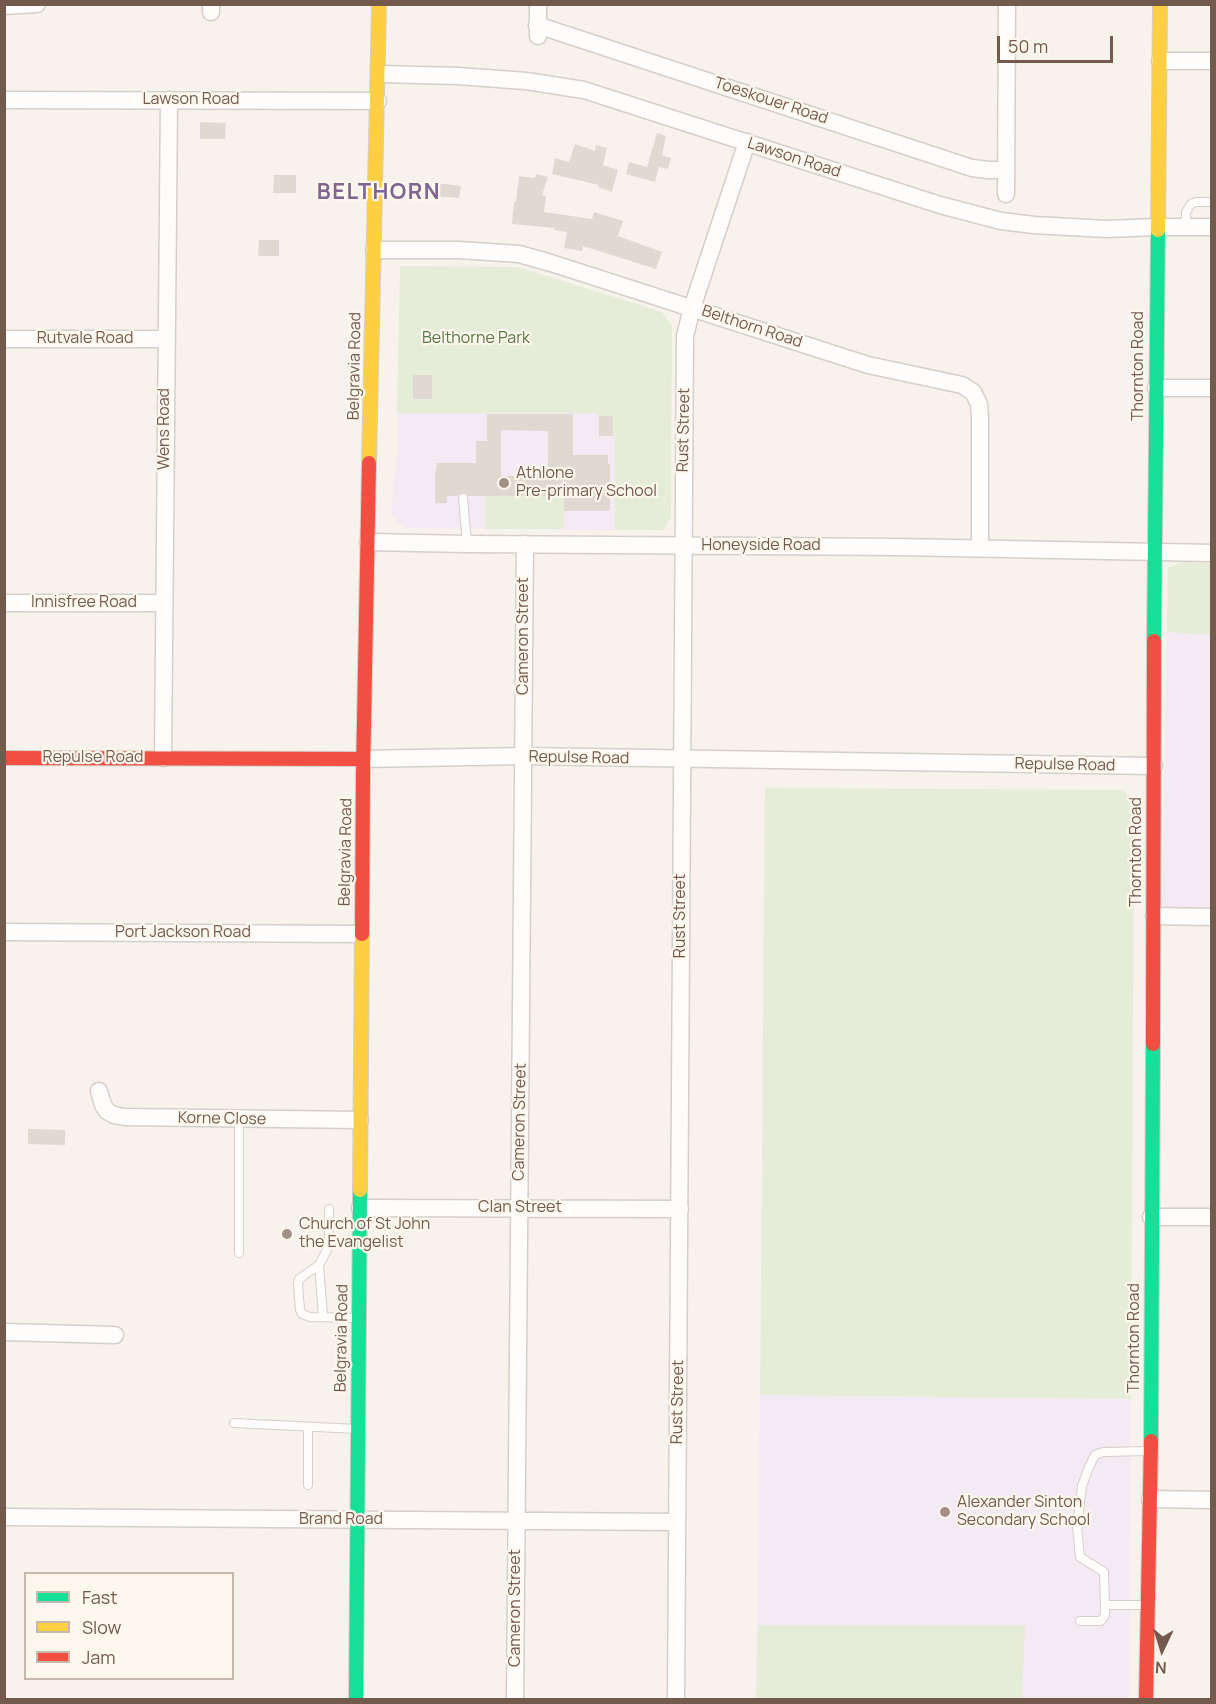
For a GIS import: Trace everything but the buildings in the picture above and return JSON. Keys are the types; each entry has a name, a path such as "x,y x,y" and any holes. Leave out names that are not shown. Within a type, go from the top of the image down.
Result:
{"street":[{"path":"4,6 37,4"},
{"name":"Belgravia Road","path":"356,1700 363,759 379,4"},
{"name":"Toeskouer Road","path":"538,4 538,31 972,168 1006,170"},
{"path":"1006,194 1007,4"},
{"name":"Thornton Road","path":"1146,1700 1152,1393 1154,552 1160,4"},
{"path":"1160,61 1212,61"},
{"name":"Lawson Road","path":"379,74 526,81 584,90 940,205 1001,221 1107,229 1212,227"},
{"name":"Lawson Road","path":"4,100 378,101"},
{"name":"Wens Road","path":"163,758 165,339 169,100"},
{"name":"Rust Street","path":"676,1700 685,346 692,308 747,142"},
{"name":"Belthorn Road","path":"374,250 459,250 519,254 868,364 962,385 973,392 979,404 980,548"},
{"name":"Rutvale Road","path":"4,339 165,339"},
{"path":"1156,388 1212,388"},
{"name":"Honeyside Road","path":"368,542 980,548 1212,553"},
{"name":"Cameron Street","path":"515,1700 525,544"},
{"name":"Innisfree Road","path":"4,603 164,603"},
{"name":"Repulse Road","path":"4,758 363,759 524,756 1154,766"},
{"path":"1154,916 1212,917"},
{"name":"Port Jackson Road","path":"4,932 361,934"},
{"name":"Korne Close","path":"99,1091 107,1111 125,1117 360,1120"},
{"name":"Clan Street","path":"360,1208 680,1209"},
{"path":"1151,1217 1212,1217"},
{"path":"4,1332 115,1335"},
{"path":"1150,1499 1212,1500"},
{"name":"Brand Road","path":"4,1517 677,1522"}],"lane":[{"path":"1186,227 1186,212 1191,204 1212,202"},
{"path":"463,498 467,544"},
{"path":"239,1119 239,1253"},
{"path":"328,1209 329,1244 319,1265 299,1279 299,1306 302,1314 306,1316 359,1318"},
{"path":"319,1265 323,1316"},
{"path":"234,1423 358,1429"},
{"path":"308,1427 308,1485"},
{"path":"1080,1621 1101,1621 1105,1615 1104,1572 1080,1557 1077,1526 1082,1486 1089,1467 1095,1455 1103,1452 1150,1451"},
{"path":"1105,1605 1148,1605"}],"shaded area":[{"name":"Athlone Pre-primary School","path":"397,413 595,413 615,436 615,530 404,528 391,515 397,452"},
{"path":"1181,562 1211,563 1211,908 1162,908 1168,568"},
{"name":"Alexander Sinton Secondary School","path":"760,1395 1131,1399 1129,1699 756,1700"}],"green space":[{"name":"Belthorne Park","path":"400,266 518,267 662,312 672,326 671,517 664,530 615,530 615,437 613,436 612,416 599,416 595,413 397,413"},
{"path":"485,496 564,496 564,529 485,529"},
{"path":"1181,562 1211,563 1211,635 1167,632 1168,568"},
{"path":"765,788 1123,790 1134,801 1131,1399 760,1395"},
{"path":"758,1625 1025,1625 1022,1699 756,1699"}],"traffic: fast":[{"path":"1154,641 1158,230"},
{"path":"1151,1441 1153,1044"},
{"path":"356,1700 360,1190"}],"traffic: slow":[{"path":"369,463 379,4"},
{"path":"1158,230 1160,4"},
{"path":"360,1190 362,934"}],"traffic: jam":[{"path":"362,934 369,463"},
{"path":"1153,1044 1154,641"},
{"path":"4,758 363,759"},
{"path":"1146,1700 1151,1441"}],"place":[{"name":"Athlone Pre-primary School","path":"504,483"},
{"name":"Church of St John the Evangelist","path":"287,1234"},
{"name":"Alexander Sinton Secondary School","path":"945,1512"}],"district":[{"name":"BELTHORN","path":"379,193"}]}
